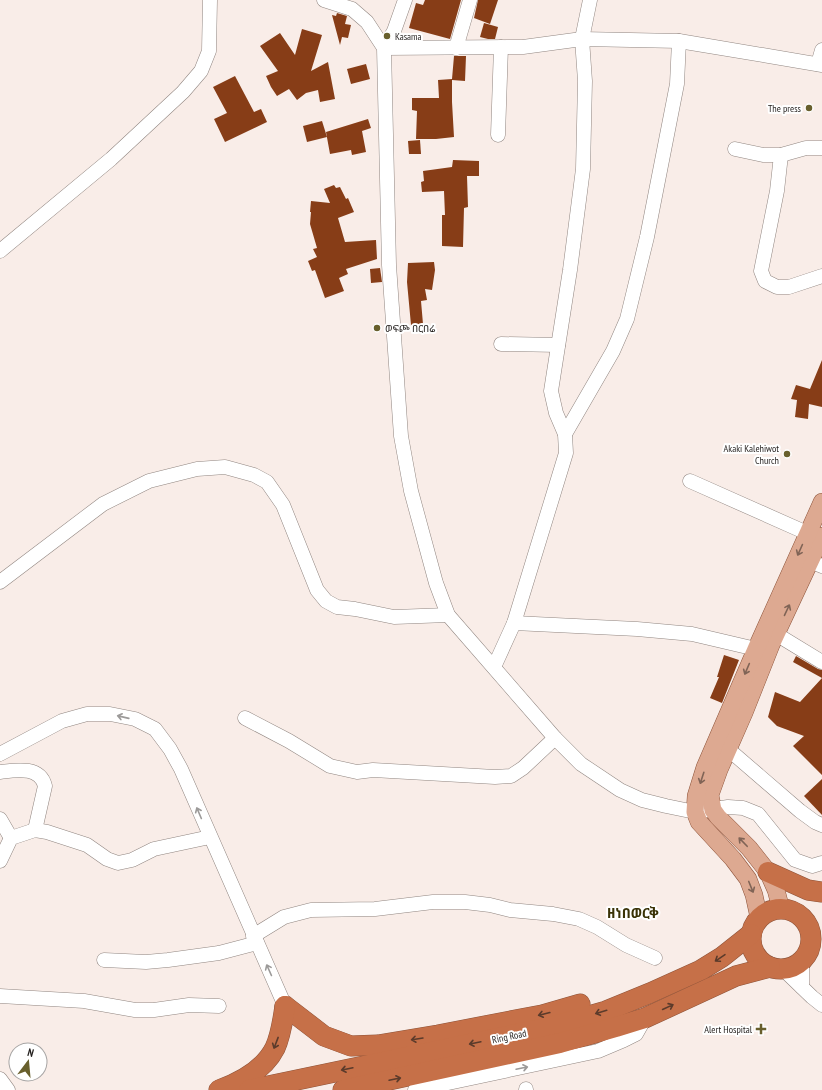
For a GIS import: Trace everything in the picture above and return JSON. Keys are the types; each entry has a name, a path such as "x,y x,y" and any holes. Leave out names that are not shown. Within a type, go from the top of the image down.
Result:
{"highway":[{"path":"768,872 808,890 822,892"},
{"path":"822,896 786,910 769,911 755,926 751,944 754,954 761,962 777,968 794,966 822,935"},
{"path":"786,910 799,915 806,922 810,931 811,941 805,955"},
{"name":"Ring Road","path":"249,1090 550,1028 612,1009 701,970 717,960 755,926"},
{"name":"Ring Road","path":"343,1090 560,1042 616,1027 645,1018 736,976 777,968"},
{"path":"220,1090 239,1082 250,1075 266,1060 274,1048 282,1027 285,1006 324,1036 351,1046 358,1046 378,1045 438,1035 542,1015 624,992 650,993"}],"main road":[{"path":"755,926 754,895 748,879 733,858 699,822 695,812 696,796 705,767 722,745 776,634 816,563 815,534 822,502"},
{"path":"786,910 768,872 749,848 718,817 713,810 710,795 722,745 756,649 815,534"}],"street":[{"path":"0,251 111,159 183,92 201,71 209,51 210,0"},
{"path":"324,0 352,9 368,22 384,48 389,265 401,436 411,491 436,583 448,615 494,666 554,738 581,764 620,790 642,800 695,812 728,807 743,808 758,814 795,860 812,866 822,862"},
{"path":"384,48 394,31 404,0"},
{"path":"456,48 470,0"},
{"path":"494,666 514,623 566,453 565,434 556,413 551,391 583,170 585,81 582,39 590,0"},
{"path":"384,48 523,47 582,39 679,41 820,65 822,50"},
{"path":"565,434 613,352 627,319 647,236 677,84 679,41"},
{"path":"498,135 501,47"},
{"path":"735,149 762,155 781,155 806,148 822,148"},
{"path":"781,155 762,271 765,281 777,287 789,287 822,276"},
{"path":"502,344 558,345"},
{"path":"0,582 102,504 148,481 197,470 225,467 254,475 267,482 283,505 317,590 326,601 337,607 355,608 394,617 448,615"},
{"path":"690,481 815,534"},
{"path":"514,623 637,629 692,634 756,649"},
{"path":"776,634 822,662"},
{"path":"0,754 62,721 87,714 110,714 135,719 155,729 170,749 181,769 285,1006"},
{"path":"244,718 289,741 330,766 357,772 373,770 495,777 511,776 523,768 554,738"},
{"path":"722,745 800,812 822,825"},
{"path":"0,772 19,770 36,772 43,779 45,786 35,830"},
{"path":"0,819 11,838"},
{"path":"0,861 11,838 35,830 48,832 87,845 107,859 118,863 132,860 154,849 210,837"},
{"path":"104,960 146,962 219,953 255,940 271,924 284,917 311,910 374,909 434,902 465,902 490,905 510,910 553,914 579,919 598,927 626,945 656,958"},
{"path":"802,987 805,955"},
{"path":"777,968 822,1004"},
{"path":"0,996 84,1001 135,1010 154,1010 170,1007 202,1005 219,1006"},
{"path":"415,1090 453,1086 598,1051 636,1034 645,1018"},
{"path":"0,1079 8,1090"}],"building":[{"path":"425,0 461,0 450,39 409,28 416,3 423,5"},
{"path":"478,0 498,0 490,24 474,18"},
{"path":"337,13 347,16 345,24 351,25 348,38 342,37 340,45 332,15 336,16"},
{"path":"484,23 498,27 495,39 480,37"},
{"path":"302,29 322,35 311,71 328,62 335,99 320,102 318,90 306,93 297,100 289,89 277,96 271,87 266,76 278,71 260,46 280,33 295,55"},
{"path":"454,56 466,56 465,81 452,80 454,137 416,139 417,111 412,110 412,98 439,98 438,80 452,79"},
{"path":"366,64 370,79 351,84 347,69"},
{"path":"235,76 254,112 261,109 267,122 225,142 214,119 227,113 213,87"},
{"path":"368,119 371,128 362,131 366,152 352,155 351,150 330,154 326,132"},
{"path":"322,121 327,137 307,142 303,126"},
{"path":"420,140 421,154 409,154 408,141"},
{"path":"453,160 479,161 479,176 467,176 468,207 464,208 463,247 442,246 442,215 445,215 444,191 422,192 421,182 424,181 423,171 452,167"},
{"path":"334,185 336,188 340,187 346,199 348,198 354,212 338,218 345,242 376,240 377,259 346,269 348,274 339,278 344,291 325,298 315,270 312,271 308,261 317,257 313,249 317,248 310,224 310,212 311,201 330,203 324,189"},
{"path":"434,262 435,270 432,290 425,289 427,300 421,301 423,324 411,325 407,282 408,263"},
{"path":"380,268 382,282 371,283 370,269"},
{"path":"822,360 822,407 809,404 808,419 795,417 797,400 791,399 796,385 810,389"},
{"path":"724,655 739,660 722,703 710,698 719,677 717,677"},
{"path":"796,656 822,670 822,678 793,662"},
{"path":"822,678 822,775 793,746 804,736 777,726 768,717 775,692 800,702"},
{"path":"822,779 822,815 804,796"}],"place":[{"name":"Kasama","path":"387,36"},
{"name":"The press","path":"809,108"},
{"name":"ወፍጮ በርበሬ","path":"377,328"},
{"name":"Akaki Kalehiwot Church","path":"787,454"},
{"name":"Alert Hospital","path":"761,1029"}],"district":[{"name":"ዘነበወርቅ","path":"633,913"}]}
